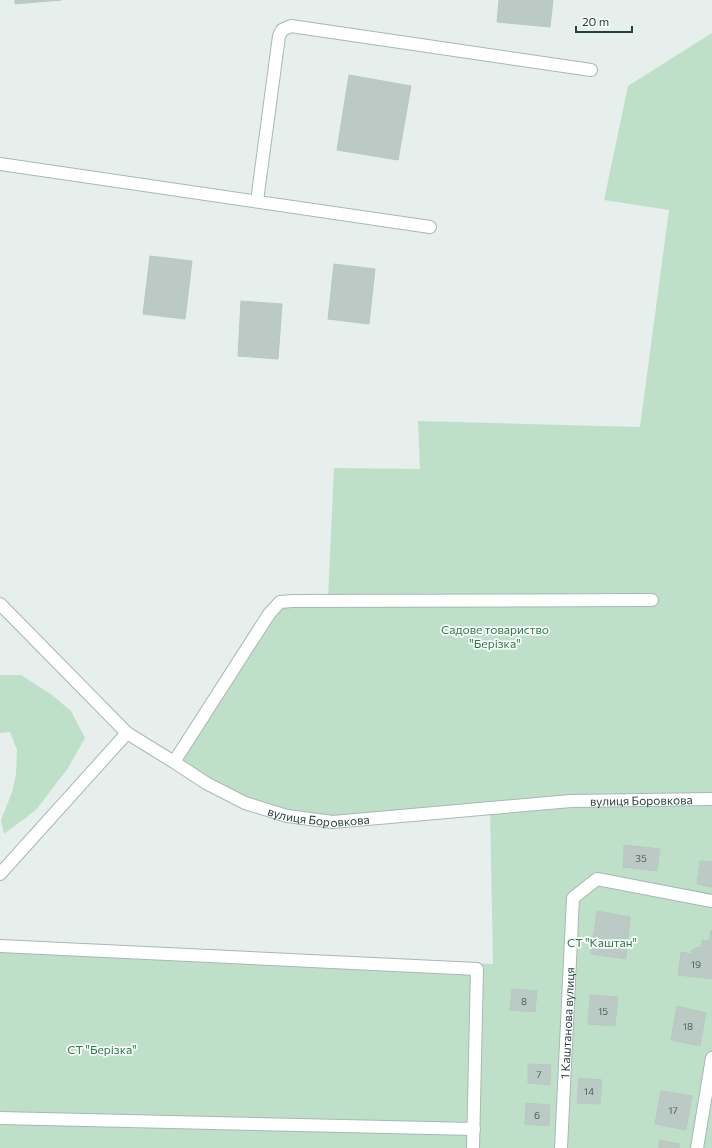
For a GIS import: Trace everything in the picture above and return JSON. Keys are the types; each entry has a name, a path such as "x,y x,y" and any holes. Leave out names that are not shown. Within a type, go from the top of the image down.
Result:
{"street":[{"path":"257,201 279,36 282,30 291,26 591,70"},
{"path":"0,164 430,227"},
{"path":"174,762 269,614 280,602 292,600 652,600"},
{"name":"вулиця Боровкова","path":"0,604 127,733 206,783 245,803 287,816 333,822 571,801 712,799"},
{"path":"0,874 127,733"},
{"name":"1 Каштанова вулиця","path":"561,1148 573,898 596,879 712,901"},
{"path":"0,946 477,969 473,1148"},
{"path":"697,1148 712,1058"},
{"path":"0,1118 474,1129"}],"green space":[{"path":"712,33 712,1148 0,1148 0,946 493,964 490,808 333,822 245,803 174,762 280,602 328,600 334,468 420,469 418,421 640,427 669,210 604,200 628,86"},
{"path":"0,675 21,675 52,695 71,711 85,738 68,768 36,810 4,834 1,820 12,792 16,774 17,750 10,732 0,733"}],"building":[{"path":"15,0 61,0 15,4"},
{"path":"499,0 553,0 550,27 497,22"},
{"path":"349,75 411,86 398,160 337,150"},
{"path":"150,256 192,261 185,319 143,314"},
{"path":"334,264 375,269 369,324 328,319"},
{"path":"241,301 282,304 278,359 238,356"},
{"path":"624,845 660,849 657,871 623,867"},
{"path":"700,861 712,862 712,887 697,884"},
{"path":"597,911 630,917 626,959 591,954"},
{"path":"711,930 712,979 678,975 681,952 691,954 692,950 701,947 702,940 709,941"},
{"path":"512,989 537,991 535,1012 510,1010"},
{"path":"590,995 618,997 615,1026 588,1024"},
{"path":"677,1006 706,1013 700,1046 671,1040"},
{"path":"528,1064 551,1065 550,1085 528,1083"},
{"path":"579,1078 602,1080 600,1104 577,1103"},
{"path":"661,1091 692,1096 686,1130 655,1124"},
{"path":"526,1103 550,1105 549,1126 525,1124"},
{"path":"659,1140 680,1144 679,1148 659,1148"}],"park label":[{"name":"Садове товариство \"Берізка\"","path":"495,636"},
{"name":"СТ \"Каштан\"","path":"602,942"},
{"name":"СТ \"Берізка\"","path":"102,1049"}]}
